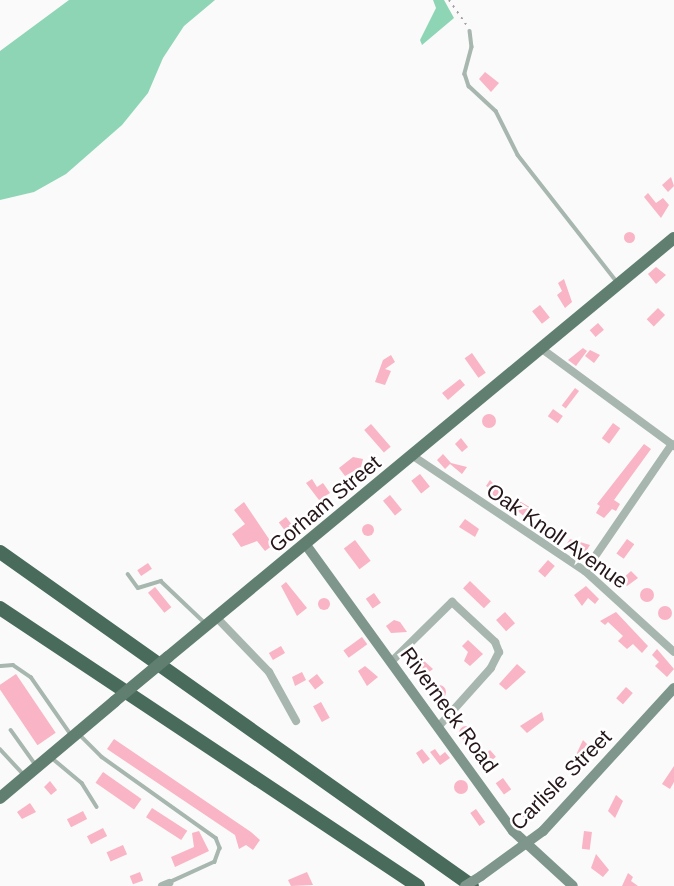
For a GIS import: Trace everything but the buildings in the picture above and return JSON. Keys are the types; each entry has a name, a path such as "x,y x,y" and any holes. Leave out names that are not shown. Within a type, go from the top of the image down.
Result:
{"highway":[{"path":"0,552 476,881"},
{"path":"0,608 418,886"}],"main road":[{"name":"Gorham Street","path":"0,798 674,239"},
{"name":"Riverneck Road","path":"306,545 526,844 573,886"},
{"name":"Carlisle Street","path":"465,886 476,881 526,844 576,798 673,691"}],"street":[{"path":"542,349 673,445 585,571"},
{"name":"Oak Knoll Avenue","path":"413,456 585,571 674,652"},
{"path":"391,662 452,602 497,645 499,652 491,668 438,727"},
{"path":"213,622 269,673 296,722"}],"lane":[{"path":"470,31 472,47 465,74 469,86 495,111 517,155 619,285"},
{"path":"128,574 138,588 161,581 213,622"},
{"path":"1,666 13,665 31,677 75,735 216,838 220,848 215,862 166,884"},
{"path":"11,730 38,767"},
{"path":"0,749 26,777"},
{"path":"51,756 82,783 97,807"}],"path":[{"path":"449,0 470,31"}],"shaded area":[{"path":"69,0 215,0 184,26 163,58 148,93 122,125 66,174 34,192 0,200 0,51"},
{"path":"433,0 444,0 454,18 422,45 420,40 436,8"}]}
